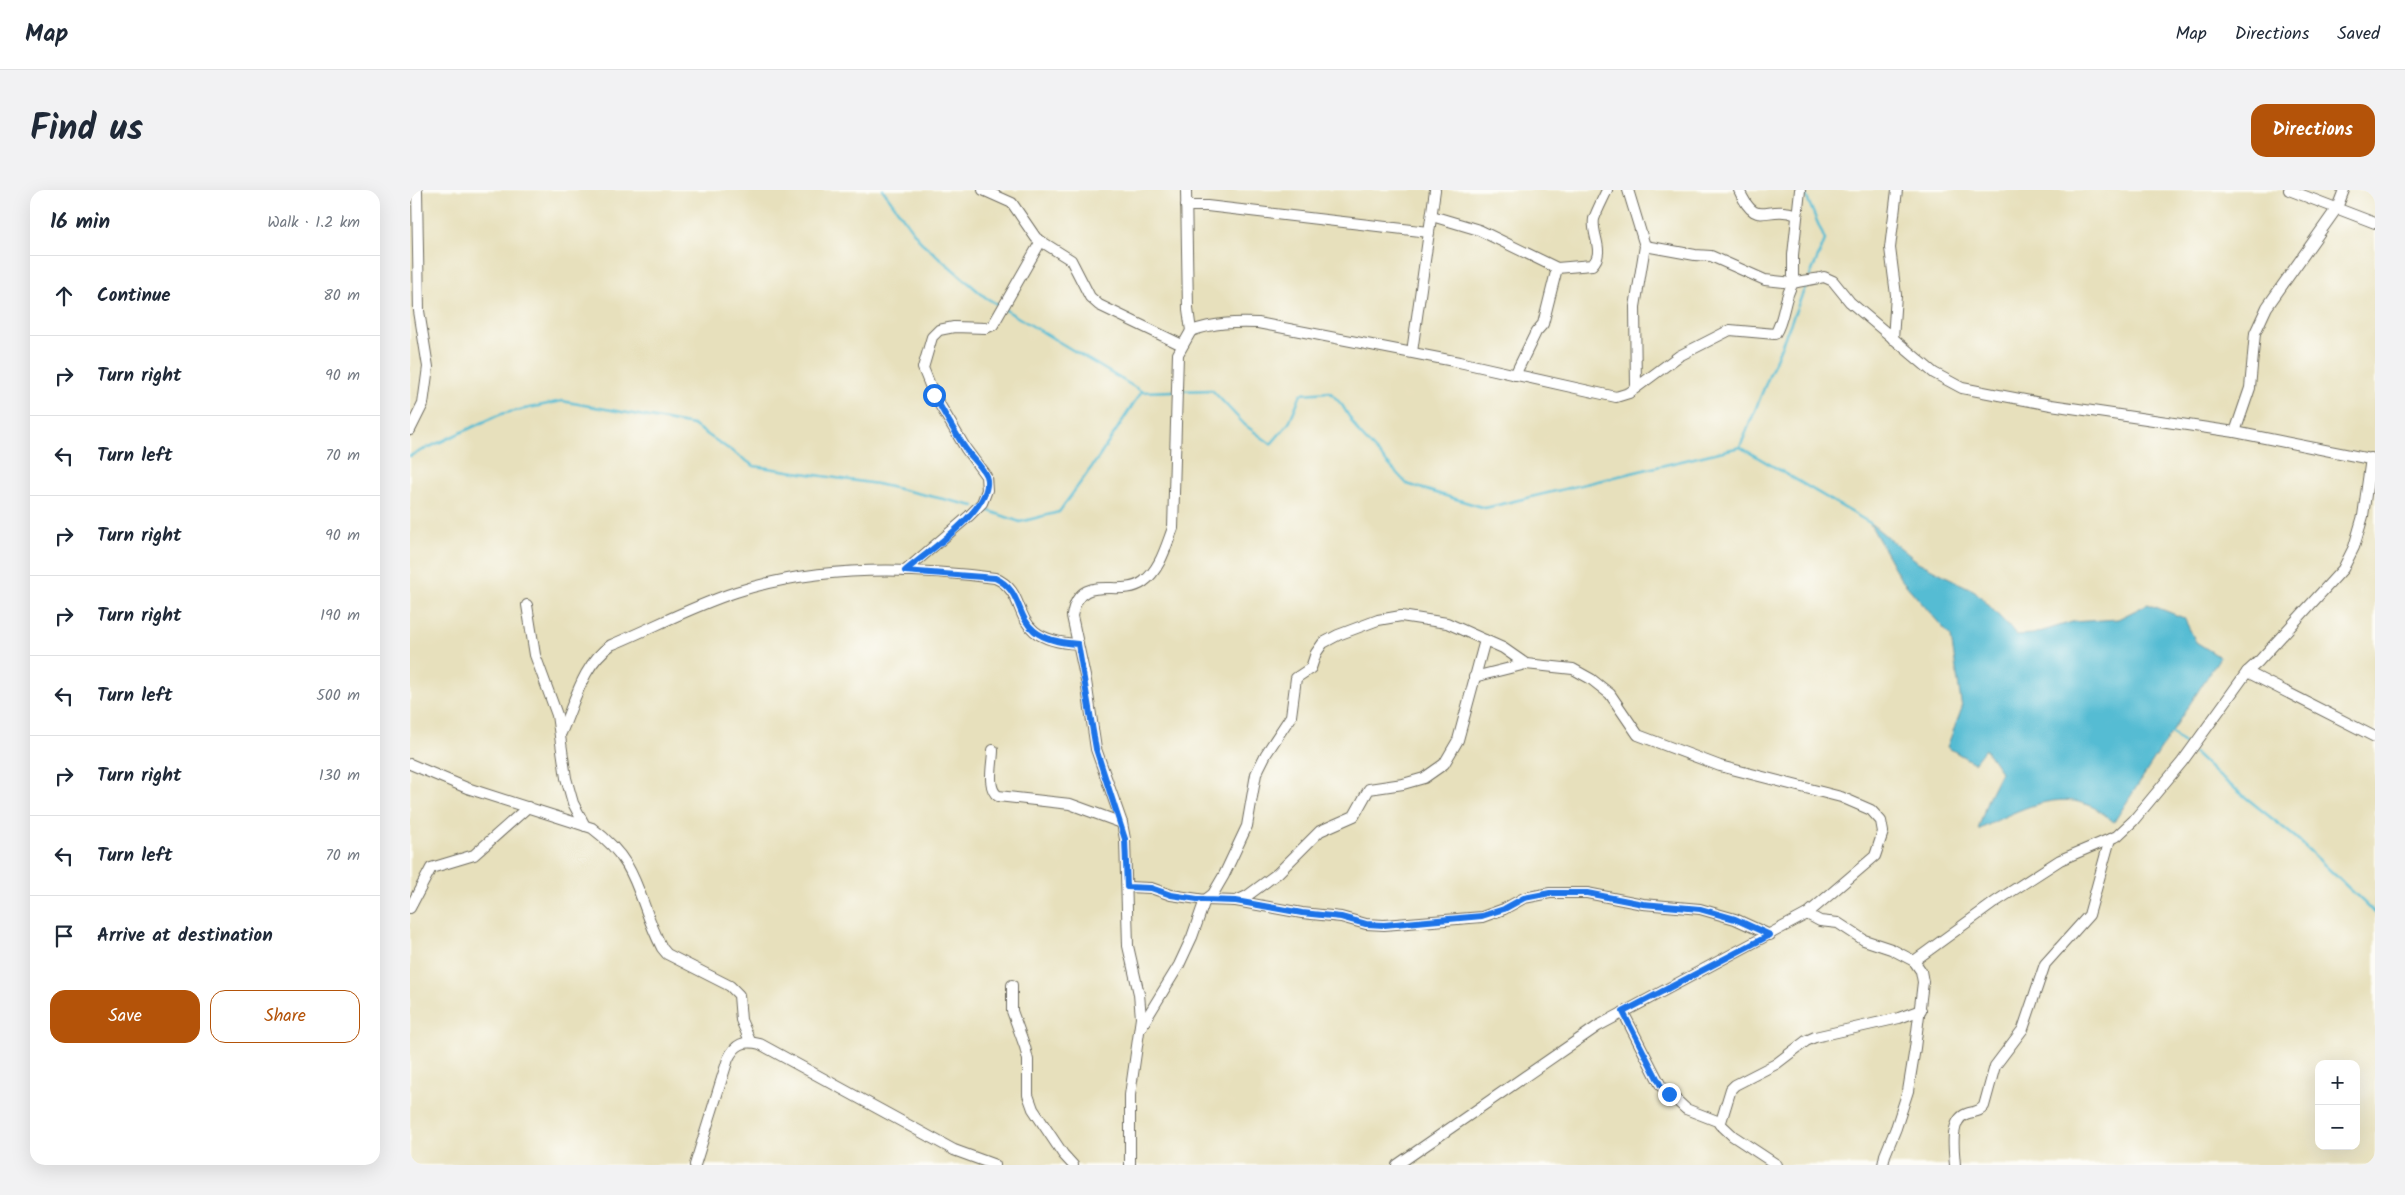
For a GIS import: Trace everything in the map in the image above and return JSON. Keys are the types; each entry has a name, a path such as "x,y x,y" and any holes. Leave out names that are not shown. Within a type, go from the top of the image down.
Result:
{"street":[{"path":"410,430 423,404 428,374 419,311 416,190"},
{"path":"983,190 1012,203 1020,212 1032,233 1071,260 1090,297 1099,305 1182,345"},
{"path":"1186,190 1188,309 1191,331"},
{"path":"1412,352 1435,190"},
{"path":"1432,216 1479,230 1557,268 1594,263 1598,251 1594,219 1607,190"},
{"path":"1628,190 1645,246 1635,307 1636,387"},
{"path":"1739,190 1751,211 1757,214 1779,211 1797,215"},
{"path":"1130,1165 1129,1102 1140,1029 1139,994 1128,946 1125,839 1122,823 1096,749 1072,616 1074,605 1083,593 1097,587 1137,585 1144,581 1163,555 1173,528 1176,478 1177,367 1182,345 1191,331 1212,324 1231,322 1258,323 1412,352 1616,397 1623,396 1679,356 1730,330 1775,334 1780,327 1786,294 1793,283 1792,255 1800,190"},
{"path":"1893,339 1896,295 1890,248 1897,190"},
{"path":"2289,190 2375,223"},
{"path":"2235,432 2250,388 2255,333 2267,307 2337,208 2344,190"},
{"path":"1186,206 1207,206 1429,232"},
{"path":"905,571 970,516 982,502 987,490 986,476 966,449 934,395 923,368 932,337 939,330 954,327 986,328 994,325 1041,241"},
{"path":"1645,246 1711,256 1765,280 1793,283 1801,280 1808,282 1824,277 1833,281 1850,302 1893,339 1934,373 1962,388 2050,405 2235,432 2373,459 2363,516 2354,546 2343,569 2259,661 2246,672 2176,769 2133,821 2117,836 2060,860 1994,902 1914,961"},
{"path":"1515,375 1536,332 1543,324 1557,268"},
{"path":"561,733 590,665 599,654 611,645 721,597 757,586 797,578 838,573 905,571 995,578 1006,586 1028,626 1035,633 1054,641 1078,644"},
{"path":"527,605 535,655 554,706 561,733 566,778 573,803 585,826"},
{"path":"1140,1029 1179,965 1192,937 1204,900 1213,894 1248,826 1256,774 1266,754 1291,716 1296,678 1310,668 1316,653 1323,643 1338,634 1378,620 1401,616 1447,623 1503,648 1526,664"},
{"path":"1236,901 1247,896 1278,873 1320,831 1354,816 1368,789 1403,784 1424,778 1444,764 1458,740 1485,640"},
{"path":"1399,1164 1543,1066 1568,1046 1623,1012 1808,914 1875,856 1883,832 1881,821 1872,810 1841,797 1720,766 1672,747 1644,739 1638,735 1610,694 1592,679 1573,669 1526,664 1474,677"},
{"path":"2246,672 2375,737"},
{"path":"994,750 992,788 998,796 1070,804 1122,823"},
{"path":"410,764 467,788 585,826 609,841 622,855 641,892 662,948 667,954 730,986 739,995 741,1020 750,1042"},
{"path":"410,908 431,868 474,855 528,807"},
{"path":"1955,1165 1954,1143 1959,1121 1966,1114 1980,1110 1984,1106 1995,1066 2023,1029 2045,964 2089,915 2110,839"},
{"path":"1127,887 1151,888 1171,895 1204,900 1236,901 1302,913 1341,917 1366,924 1384,925 1482,916 1504,909 1524,898 1550,893 1587,893 1643,904 1700,909 1735,919 1770,935"},
{"path":"1808,914 1820,921 1838,923 1864,940 1891,949 1914,961 1921,971 1924,982 1921,1010 1908,1091 1896,1128 1884,1154 1884,1165"},
{"path":"1012,984 1012,1011 1028,1060 1028,1095 1033,1109 1062,1154 1073,1165"},
{"path":"1720,1125 1731,1089 1735,1085 1776,1064 1806,1041 1815,1037 1899,1018 1921,1010"},
{"path":"1623,1012 1661,1086 1686,1109 1717,1121 1733,1136 1777,1165"},
{"path":"695,1165 732,1050 740,1044 750,1042 760,1044 954,1150 995,1165"}],"water":[{"path":"1869,522 1918,562 1975,591 2017,635 2033,634 2072,622 2118,619 2148,604 2184,618 2196,642 2220,657 2114,822 2091,806 2074,801 2060,800 2046,802 2017,811 1978,830 1988,798 2001,772 1985,749 1974,763 1947,747 1962,708 1951,637 1900,578"}],"waterway":[{"path":"883,190 921,242 985,297 1000,306"},
{"path":"1804,191 1825,240 1810,276"},
{"path":"1740,447 1807,283"},
{"path":"1004,309 1141,391"},
{"path":"1179,391 1212,390 1245,425 1271,444 1289,423 1301,394 1330,392 1342,405 1359,433 1407,484 1485,508 1740,447 1870,523"},
{"path":"981,508 1020,522 1059,512 1099,457 1141,392 1174,391"},
{"path":"410,456 501,414 562,401 693,425 754,466 877,484 974,506"},
{"path":"2170,731 2188,747"},
{"path":"2194,753 2214,772 2295,837 2375,913"}],"route":[{"path":"934,395 966,449 986,476 987,490 982,502 970,516 905,571 995,578 1002,581 1006,586 1028,626 1035,633 1054,641 1078,644 1086,681 1096,749 1122,823 1125,839 1127,887 1151,888 1171,895 1204,900 1236,901 1302,913 1341,917 1366,924 1384,925 1482,916 1504,909 1524,898 1550,893 1587,893 1643,904 1700,909 1735,919 1770,935 1623,1012 1661,1086 1669,1094"}]}
